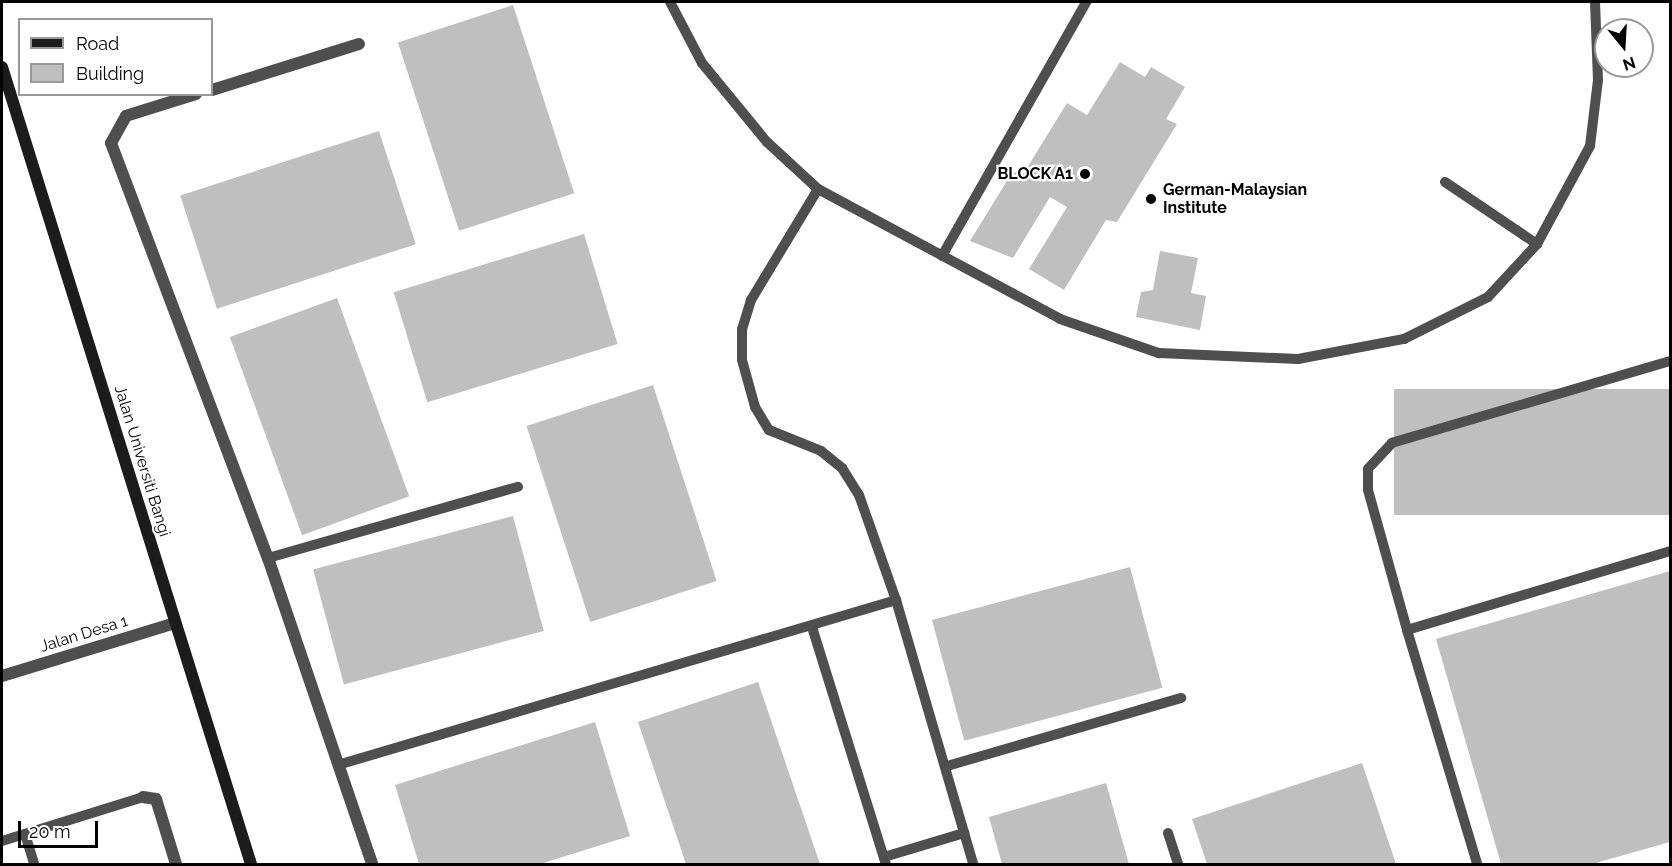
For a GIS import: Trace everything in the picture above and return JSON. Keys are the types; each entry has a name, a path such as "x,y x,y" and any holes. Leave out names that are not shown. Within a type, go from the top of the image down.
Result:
{"street":[{"path":"213,90 359,44"},
{"name":"Jalan Universiti Bangi","path":"2,67 251,864"},
{"path":"190,96 126,116 111,143 268,558 341,764 372,864"},
{"name":"Jalan Desa 1","path":"2,676 175,623"},
{"path":"143,797 156,799 176,864"}],"lane":[{"path":"670,2 702,63 767,142 818,189 1060,319 1159,353 1298,359 1414,334 1488,297 1537,244 1590,146 1599,80 1595,2"},
{"path":"942,256 1086,2"},
{"path":"1445,182 1537,244"},
{"path":"818,189 751,300 742,329 742,360 755,407 769,430 820,451 842,468 859,495 896,600 973,864"},
{"path":"1477,864 1368,490 1374,457 1392,442 1671,361"},
{"path":"268,558 518,487"},
{"path":"1407,630 1671,551"},
{"path":"341,764 812,627 896,600"},
{"path":"812,627 885,861 964,833"},
{"path":"946,766 1181,698"},
{"path":"2,841 143,797"},
{"path":"1168,833 1178,864"},
{"path":"25,834 34,864"}],"building":[{"path":"513,5 574,193 459,231 398,42"},
{"name":"BLOCK A1","path":"1120,62 1145,77 1151,67 1185,87 1166,119 1177,124 1117,222 1106,220 1064,290 1029,269 1067,207 1050,197 1013,258 970,241 1013,171 1022,176 1067,103 1087,115"},
{"path":"379,131 416,244 217,309 180,196"},
{"path":"584,234 618,344 427,402 394,292"},
{"path":"1160,251 1198,258 1191,293 1206,296 1200,330 1136,317 1141,292 1153,290"},
{"path":"337,298 409,496 302,535 230,337"},
{"path":"653,385 717,581 590,622 527,426"},
{"path":"1394,389 1670,389 1670,515 1394,515"},
{"path":"513,516 544,631 344,685 313,570"},
{"path":"1130,567 1162,688 964,741 932,620"},
{"path":"1670,571 1670,842 1592,864 1501,864 1436,639"},
{"path":"758,682 820,864 686,864 638,722"},
{"path":"595,722 630,836 540,864 419,864 395,785"},
{"path":"1362,763 1396,864 1207,864 1192,819"},
{"path":"1106,783 1129,864 1002,864 989,817"}],"place":[{"name":"BLOCK A1","path":"1085,174"},
{"name":"German-Malaysian Institute","path":"1151,199"}]}
